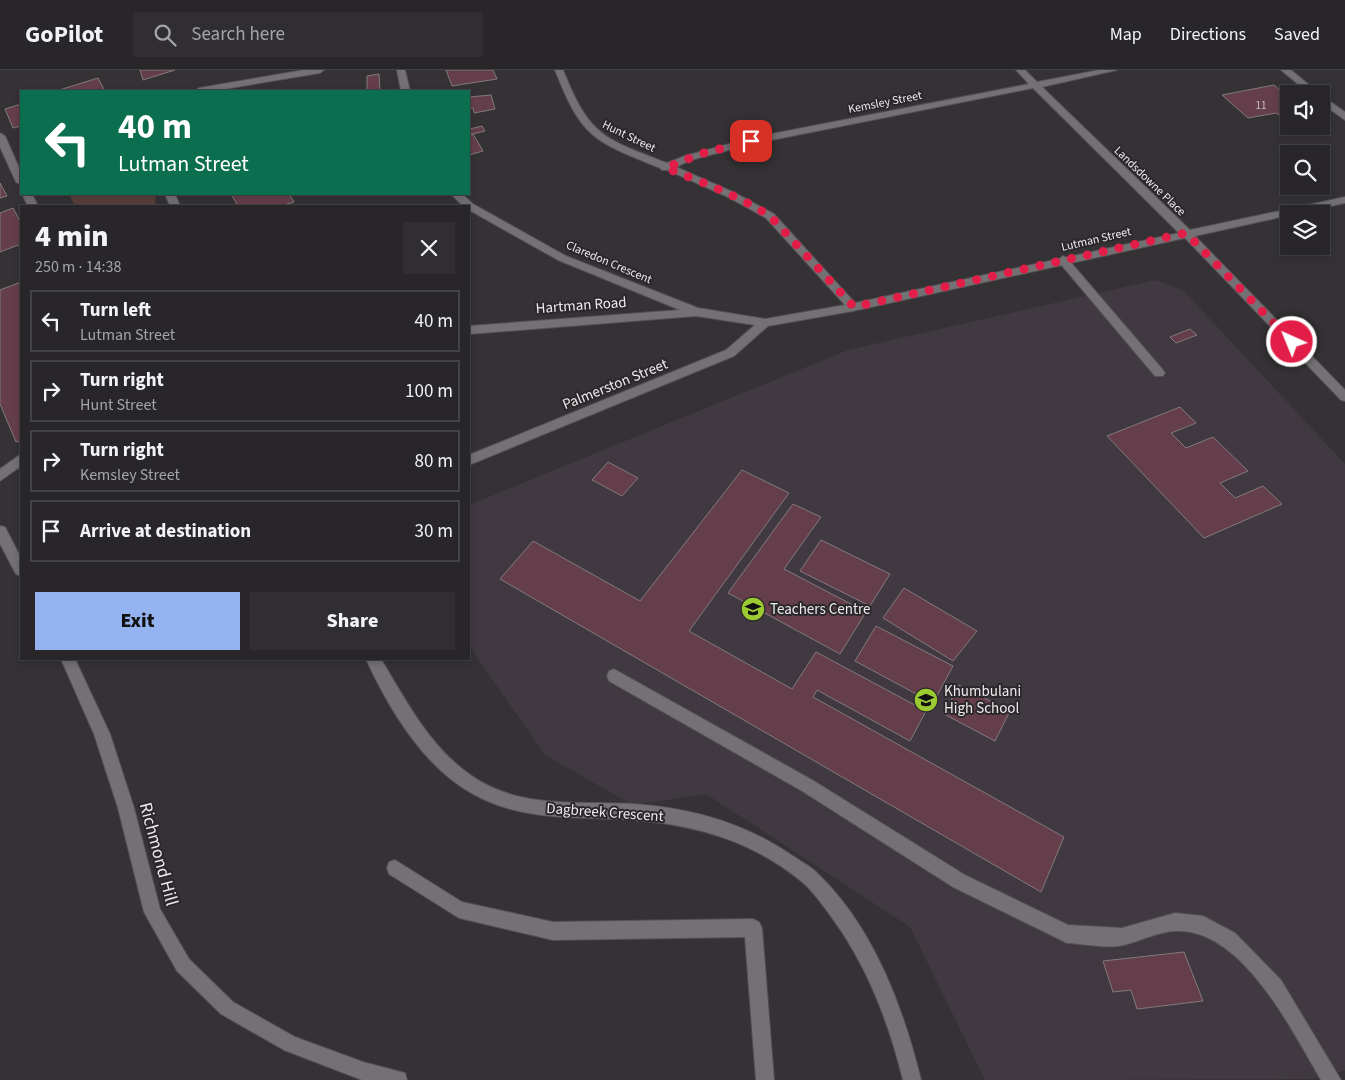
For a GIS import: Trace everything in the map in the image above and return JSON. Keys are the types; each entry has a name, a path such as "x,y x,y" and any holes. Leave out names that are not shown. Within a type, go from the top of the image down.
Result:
{"street":[{"path":"205,90 320,70"},
{"path":"401,70 406,90"},
{"name":"Hunt Street","path":"559,70 576,114 592,132 609,143 752,204 770,216 854,307"},
{"name":"Landsdowne Place","path":"1020,70 1034,86 1186,233 1345,397"},
{"name":"Kemsley Street","path":"666,168 696,155 751,141 1113,70"},
{"path":"1285,70 1304,85"},
{"path":"1330,105 1345,117"},
{"path":"1333,107 1345,105"},
{"path":"0,136 20,180"},
{"name":"Claredon Crescent","path":"457,195 468,205"},
{"name":"Lutman Street","path":"854,307 1186,233 1345,200"},
{"name":"Claredon Crescent","path":"470,207 562,258 696,312 765,324"},
{"path":"1063,260 1159,373"},
{"path":"765,324 854,307"},
{"name":"Hartman Road","path":"470,330 696,312"},
{"name":"Palmerston Street","path":"470,460 730,354 765,324"},
{"path":"0,462 20,458"},
{"path":"0,476 20,459"},
{"path":"0,531 20,568"},
{"name":"Richmond Hill","path":"68,660 102,734 126,808 152,912 182,965 228,1008 290,1044 363,1071 398,1080"},
{"name":"Dagbreek Crescent","path":"374,660 427,747 460,778 502,800 556,810 658,814 709,824 761,844 810,878 845,921 871,963 906,1052 912,1080"},
{"path":"614,676 808,786 959,881 1067,934 1122,937 1175,922 1203,924 1229,939 1275,986 1332,1080"},
{"path":"395,868 459,910 553,931 753,928 765,1080"}],"shaded area":[{"path":"70,195 156,195 155,205 74,205"},
{"name":"Khumbulani High School","path":"1155,280 1183,290 1345,464 1345,1070 1316,1079 985,1080 910,927 706,794 633,805 545,755 470,647 470,505 848,350"}],"building":[{"path":"140,70 175,70 143,80"},
{"path":"446,70 493,70 497,79 452,86"},
{"path":"379,74 380,90 367,90 367,76"},
{"path":"98,78 104,90 59,90"},
{"path":"1274,85 1280,90 1280,115 1276,113 1248,118 1222,95"},
{"path":"491,95 495,109 474,113 473,108 470,108 470,97"},
{"path":"20,104 20,126 13,128 5,109"},
{"path":"482,126 485,131 470,135 470,129"},
{"path":"473,134 483,151 470,155 470,135"},
{"path":"0,183 7,196 0,198"},
{"path":"232,195 290,195 294,202 284,205 237,205"},
{"path":"13,208 20,221 20,244 0,252 0,213"},
{"path":"20,282 20,440 16,442 0,404 0,290"},
{"path":"1190,329 1197,335 1176,343 1170,337"},
{"path":"1180,407 1196,423 1171,433 1186,448 1213,437 1248,471 1220,483 1235,498 1263,486 1282,504 1204,538 1107,436"},
{"path":"608,462 638,478 622,496 592,480"},
{"path":"742,470 789,493 689,631 792,689 816,652 926,711 910,741 817,690 813,697 1064,837 1041,892 500,579 533,541 640,601"},
{"path":"793,504 821,517 784,569 866,612 840,654 728,593"},
{"path":"821,540 890,574 870,606 800,571"},
{"path":"904,588 977,631 953,661 883,618"},
{"path":"876,626 953,666 933,703 855,661"},
{"path":"959,685 1010,711 995,741 944,714"},
{"path":"1184,952 1203,1001 1137,1009 1131,990 1113,992 1103,961"}],"place":[{"name":"Teachers Centre","path":"753,609"},
{"name":"Khumbulani High School","path":"926,700"}],"route":[{"path":"751,141 712,150 666,168 720,189 752,204 770,216 854,307 1186,233 1292,342"}]}
